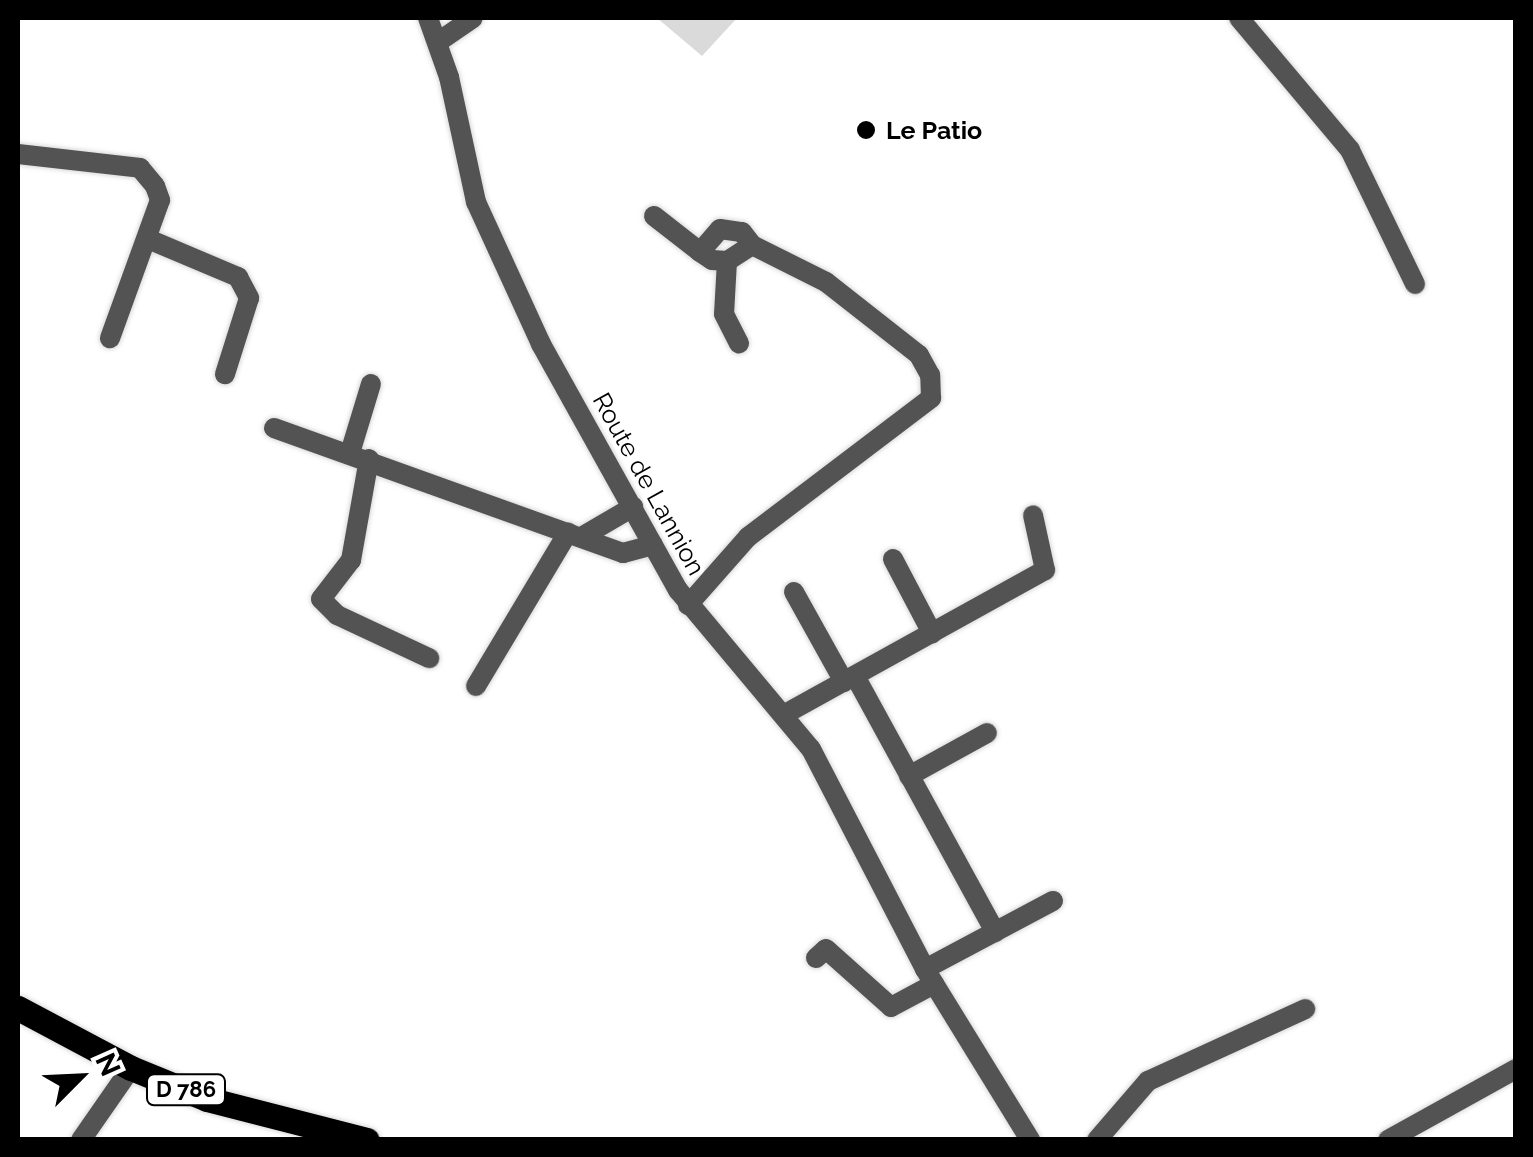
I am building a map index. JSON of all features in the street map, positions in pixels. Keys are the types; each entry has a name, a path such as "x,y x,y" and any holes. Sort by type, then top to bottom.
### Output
{"main road":[{"name":"D 786","path":"18,1008 130,1068 207,1099 367,1140"}],"street":[{"name":"Route de Lannion","path":"428,18 438,42 488,232 541,344 688,605 787,713 930,977 1030,1140"},
{"path":"438,42 474,18"},
{"path":"1239,18 1350,150 1415,284"},
{"path":"18,154 140,168 160,200 110,338"},
{"path":"654,216 700,252 726,262"},
{"path":"688,605 748,537 931,398 930,375 919,355 826,282 752,245 742,232 720,228 700,252"},
{"path":"148,239 238,277 249,298 224,374"},
{"path":"726,262 752,245"},
{"path":"726,262 724,314 739,343"},
{"path":"371,384 359,456 352,560 320,599 337,615 429,658"},
{"path":"274,428 624,554 653,545"},
{"path":"476,686 576,534 633,508"},
{"path":"787,713 1045,570 1032,515"},
{"path":"893,559 932,633"},
{"path":"794,592 909,776 995,932"},
{"path":"909,776 987,733"},
{"path":"816,958 826,949 891,1007 995,932 1052,901"},
{"path":"1098,1140 1148,1081 1305,1008"},
{"path":"81,1140 130,1068"},
{"path":"1388,1140 1516,1069"}],"shaded area":[{"path":"657,18 737,18 702,56"}],"place":[{"name":"Le Patio","path":"866,130"}]}
